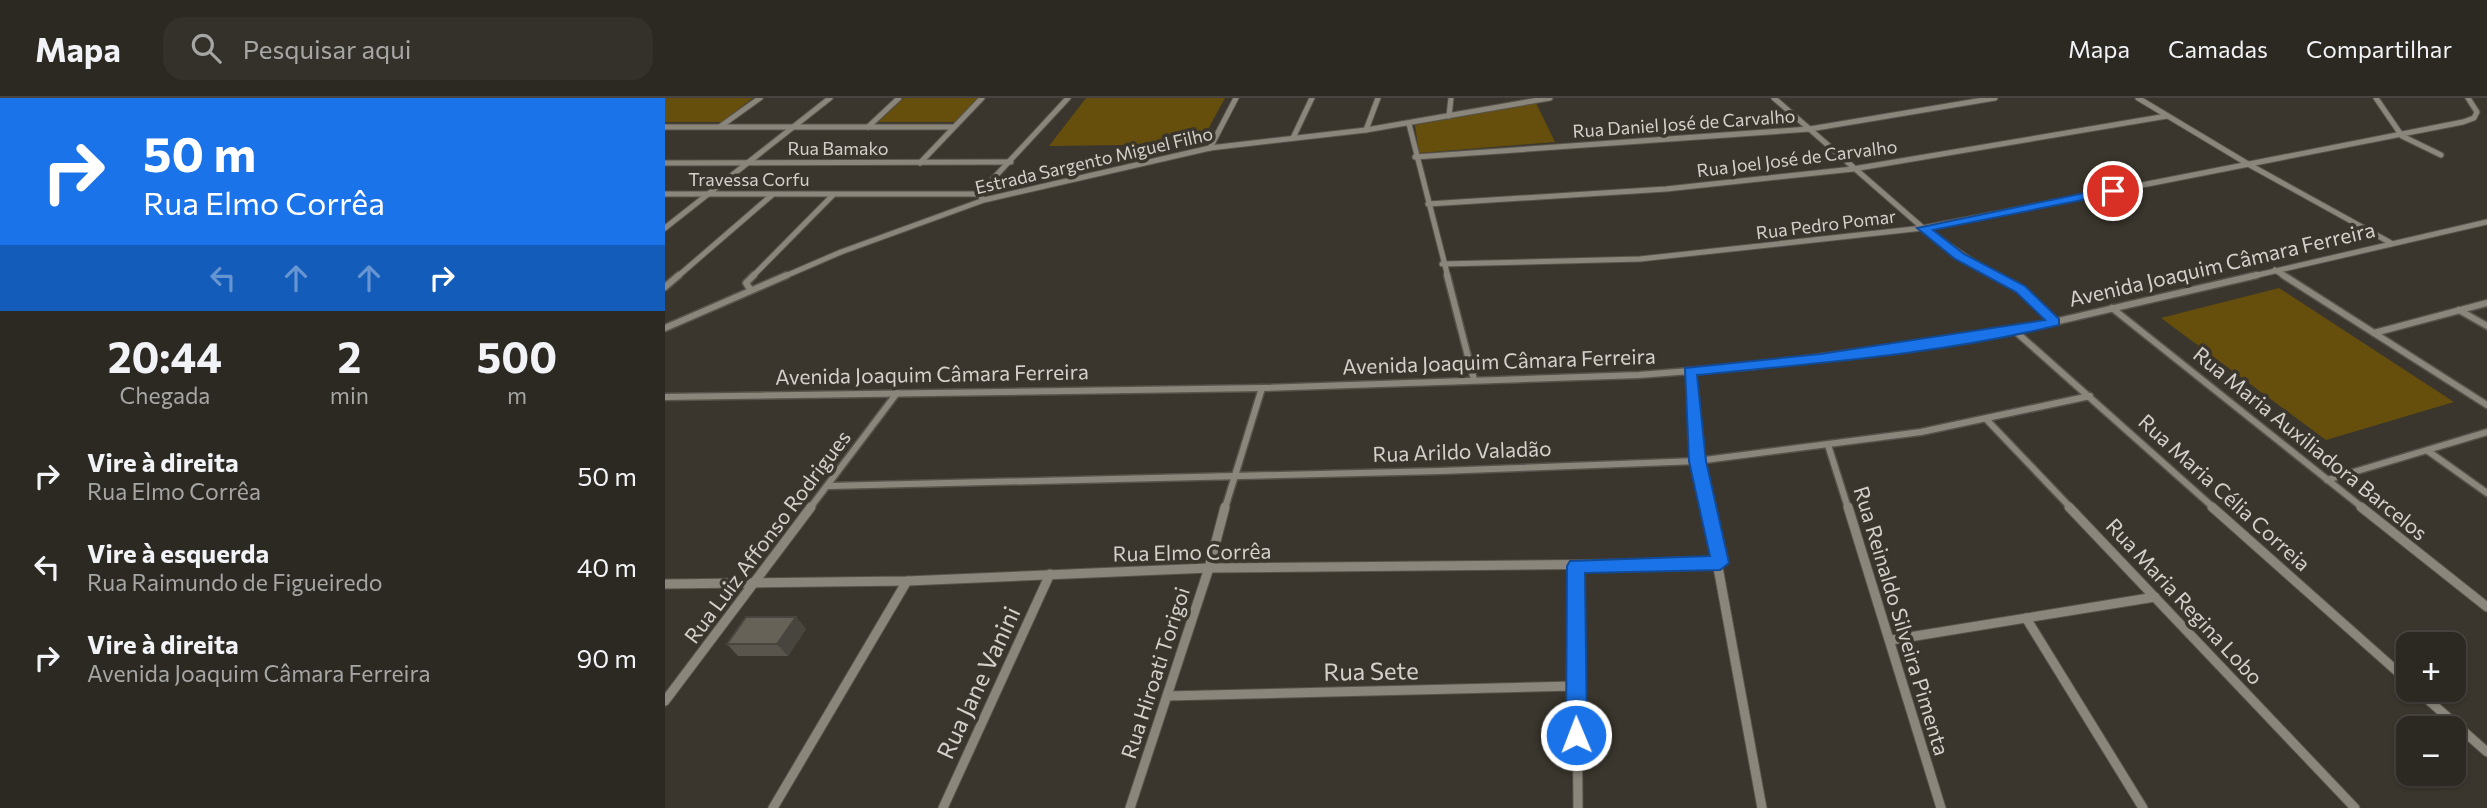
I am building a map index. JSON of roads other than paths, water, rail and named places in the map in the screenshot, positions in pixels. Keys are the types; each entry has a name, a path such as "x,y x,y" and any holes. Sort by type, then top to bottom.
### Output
{"street":[{"path":"719,127 760,98"},
{"path":"665,228 831,98"},
{"path":"868,127 899,98"},
{"path":"920,163 982,98"},
{"path":"984,200 979,194 1068,98"},
{"path":"1210,148 1236,98"},
{"path":"1293,138 1312,98"},
{"path":"1366,130 1378,98"},
{"path":"1449,117 1451,98"},
{"name":"Estrada Sargento Miguel Filho","path":"665,328 748,286 984,200 1210,148 1409,124 1519,101 1550,98"},
{"path":"1774,98 1923,228 1960,256 2021,289 2055,322"},
{"name":"Rua Daniel José de Carvalho","path":"1415,156 1810,129 1995,98"},
{"path":"2138,98 2248,164 2391,243"},
{"path":"2376,98 2402,136 2441,155"},
{"name":"Rua Pedro Pomar","path":"1442,264 1653,258 1923,228 2402,136 2475,118 2477,112 2468,98"},
{"name":"Rua Joel José de Carvalho","path":"1428,204 1628,192 1853,169 2167,116"},
{"path":"1409,124 1442,264 1474,380"},
{"path":"665,127 953,127"},
{"name":"Rua Bamako","path":"665,163 1011,162"},
{"name":"Travessa Corfu","path":"665,194 979,194"},
{"path":"665,287 772,194"},
{"path":"748,286 833,195"},
{"name":"Avenida Joaquim Câmara Ferreira","path":"666,398 1262,388 1690,371 1754,366 2015,331 2487,222"},
{"path":"2274,270 2487,405"},
{"path":"2374,333 2487,303"},
{"name":"Rua Maria Auxiliadora Barcelos","path":"2112,308 2487,607"},
{"path":"2459,310 2487,326"},
{"name":"Rua Maria Célia Correia","path":"2015,331 2396,670"},
{"path":"1690,371 1697,461 1720,563 1762,808"},
{"name":"Rua Hiroati Torigoi","path":"1131,808 1209,568 1234,474 1262,388"},
{"name":"Rua Luiz Affonso Rodrigues","path":"665,701 897,393"},
{"name":"Rua Arildo Valadão","path":"829,486 1440,471 1697,461 1828,445 1987,420 2090,396"},
{"name":"Rua Maria Regina Lobo","path":"1987,420 2355,808"},
{"path":"2327,480 2487,432"},
{"name":"Rua Reinaldo Silveira Pimenta","path":"1828,445 1891,640 1941,808"},
{"path":"2428,451 2487,493"},
{"name":"Rua Elmo Corrêa","path":"665,584 907,581 1209,568 1720,563"},
{"path":"1576,566 1578,808"},
{"name":"Rua Jane Vanini","path":"943,808 1049,574"},
{"path":"773,808 907,581"},
{"path":"1891,640 2155,597"},
{"path":"2026,618 2143,808"},
{"name":"Rua Sete","path":"1167,696 1575,686"},
{"path":"2431,702 2487,752"}]}
